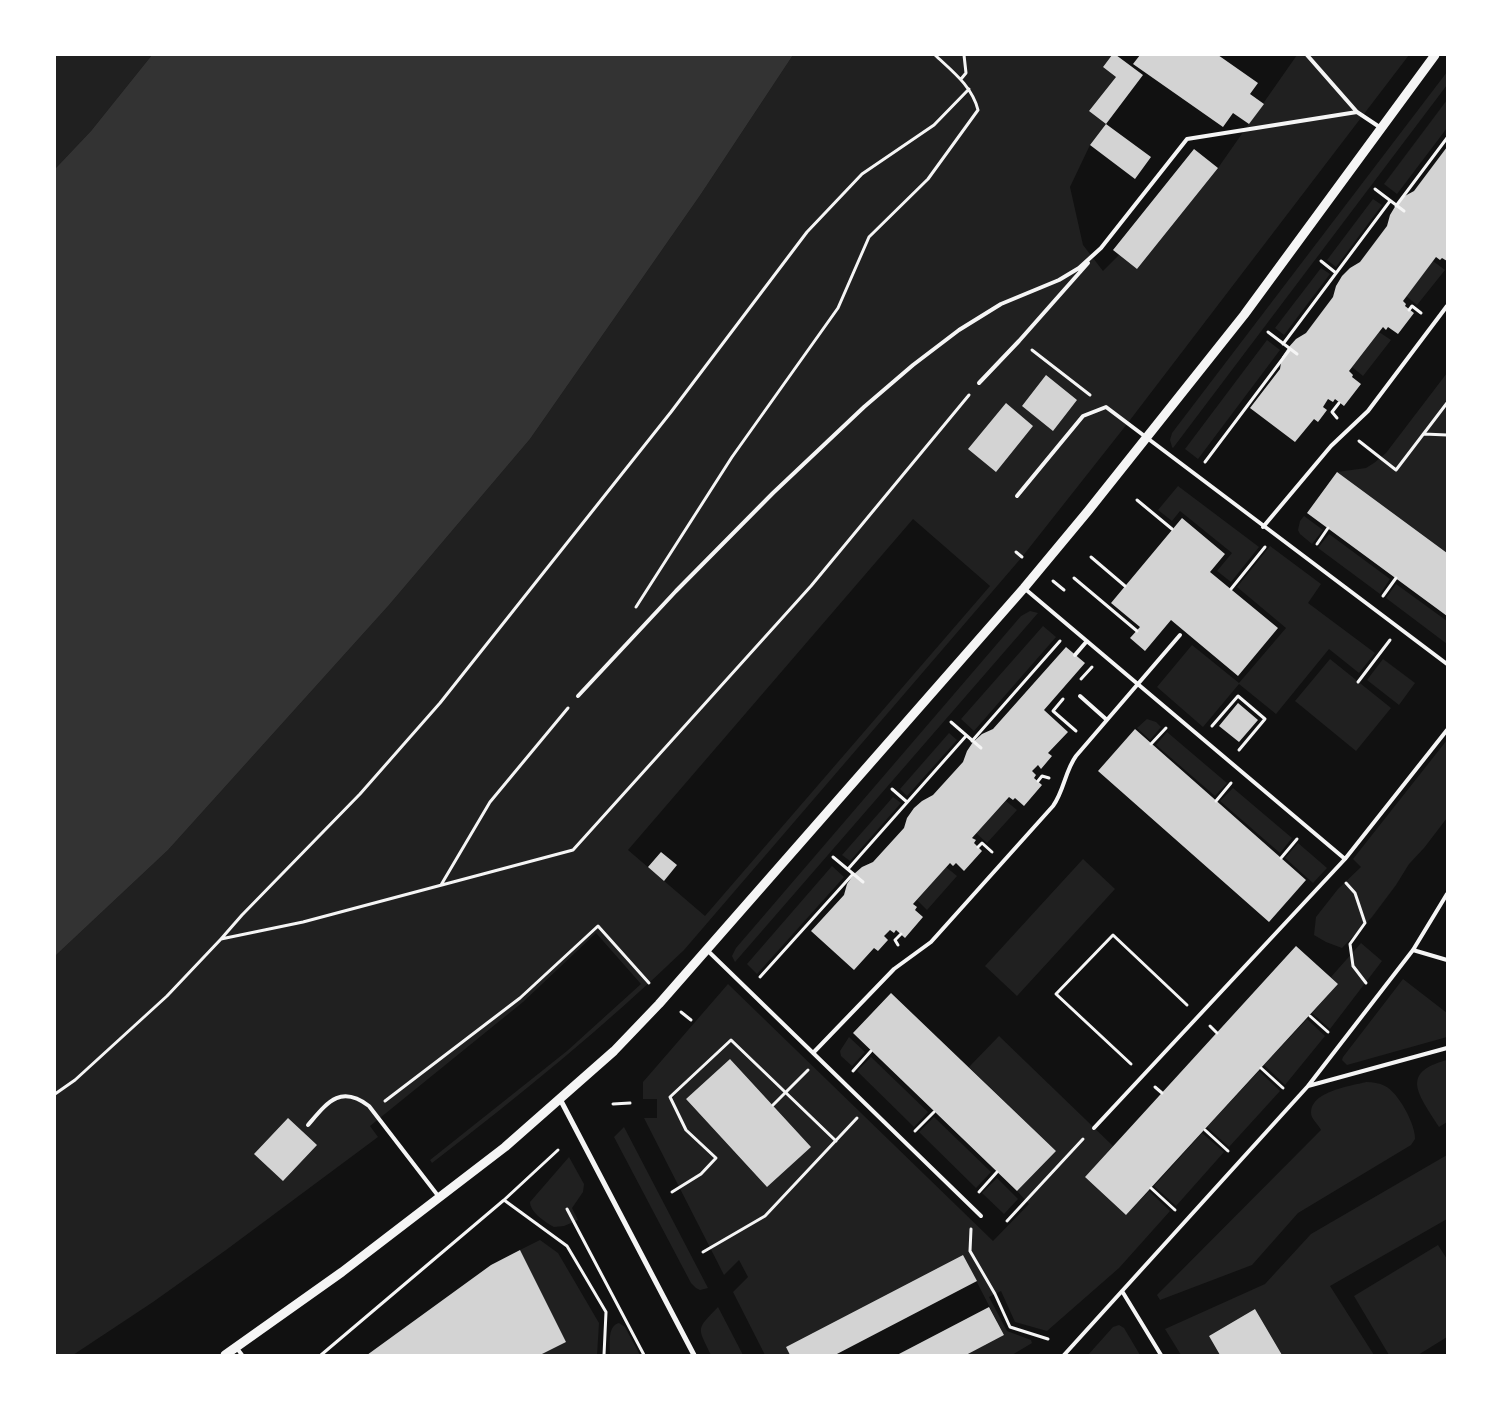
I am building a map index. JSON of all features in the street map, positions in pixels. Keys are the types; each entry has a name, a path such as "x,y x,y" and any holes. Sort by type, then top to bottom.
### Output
{"street":[{"path":"225,1355 239,1351 505,1146 614,1051 659,1004 1024,588 1146,439 1244,315 1435,55"},
{"path":"560,1099 694,1355"}],"lane":[{"path":"1307,55 1357,112 1381,128"},
{"path":"979,383 1019,341 1101,248 1187,139 1357,112"},
{"path":"578,696 676,591 773,493 871,401 913,365 959,330 1001,304 1059,280 1079,268 1101,248"},
{"path":"1263,527 1331,446 1368,411 1447,306"},
{"path":"1017,496 1083,416 1106,407 1447,664"},
{"path":"1024,588 1345,859"},
{"path":"813,1053 890,973 931,942 1053,806 1057,801 1070,764 1180,635"},
{"path":"1075,655 1087,641"},
{"path":"1080,696 1107,720"},
{"path":"1094,1128 1336,871 1447,730"},
{"path":"1064,1355 1308,1086 1413,950 1447,894"},
{"path":"707,950 981,1216"},
{"path":"1413,950 1447,960"},
{"path":"1308,1086 1447,1048"},
{"path":"308,1125 329,1102 343,1096 357,1097 372,1111 439,1197"},
{"path":"1122,1291 1161,1355"}],"path":[{"path":"631,614 732,457 838,308 869,237 928,179 978,110 975,99 969,89 935,55"},
{"path":"961,79 966,73 964,55"},
{"path":"55,1094 75,1080 167,996 242,915 360,794 440,703 672,412 806,232 862,174 934,125 969,89"},
{"path":"1396,206 1447,138"},
{"path":"1375,189 1404,211"},
{"path":"1283,344 1390,201"},
{"path":"1321,261 1336,273"},
{"path":"1409,310 1412,306 1421,313"},
{"path":"1268,332 1297,354"},
{"path":"1019,341 1106,407"},
{"path":"1202,466 1290,349"},
{"path":"221,939 303,922 573,850 811,586 979,383"},
{"path":"1338,419 1332,412 1339,402"},
{"path":"1346,432 1396,470 1447,403"},
{"path":"1424,434 1447,435"},
{"path":"1137,500 1172,530"},
{"path":"1231,589 1274,534"},
{"path":"1016,552 1022,557"},
{"path":"1091,557 1125,586"},
{"path":"1074,578 1137,631"},
{"path":"1052,581 1064,590"},
{"path":"1358,682 1399,628"},
{"path":"972,741 1062,638"},
{"path":"441,885 490,802 578,696"},
{"path":"1202,738 1238,696 1265,719 1230,762"},
{"path":"951,722 981,748"},
{"path":"848,869 966,736"},
{"path":"1216,801 1241,771"},
{"path":"1038,781 1042,776 1051,778"},
{"path":"892,789 907,802"},
{"path":"1281,858 1307,827"},
{"path":"978,847 982,843 992,853"},
{"path":"833,856 862,882"},
{"path":"1336,871 1355,893 1365,923 1350,944 1354,966 1368,985"},
{"path":"758,980 853,874"},
{"path":"372,1111 520,998 598,926 649,983"},
{"path":"899,946 895,940 900,934"},
{"path":"1162,1093 1056,994 1114,935 1216,1033"},
{"path":"681,1012 691,1020"},
{"path":"1310,1016 1330,1035"},
{"path":"672,1192 701,1174 716,1158 686,1130 670,1097 731,1040 836,1141"},
{"path":"842,1081 871,1051"},
{"path":"773,1105 810,1068"},
{"path":"1261,1068 1285,1090"},
{"path":"613,1104 630,1103"},
{"path":"703,1252 765,1216 868,1106"},
{"path":"905,1142 934,1112"},
{"path":"1007,1221 1094,1128"},
{"path":"1205,1130 1229,1152"},
{"path":"321,1355 504,1200 558,1150"},
{"path":"968,1203 997,1172"},
{"path":"1151,1188 1176,1211"},
{"path":"504,1200 568,1246 606,1312 604,1355"},
{"path":"567,1209 644,1355"},
{"path":"971,1226 970,1251 995,1294 1010,1327 1048,1339"}],"shaded area":[{"path":"55,55 152,55 91,131 55,169"},
{"path":"152,55 793,55 701,194 530,439 389,605 168,850 55,956 55,169 91,131"},
{"path":"793,55 1112,55 1103,67 1116,77 1089,111 1106,124 1090,145 1070,187 1083,245 1103,271 1119,255 1137,269 1218,168 1297,55 1409,55 1127,424 1022,557 684,950 624,1006 561,1060 432,1163 430,1160 567,1051 641,984 596,933 523,1002 370,1126 378,1137 153,1302 73,1355 55,1355 55,956 168,850 389,605 530,439 701,194","holes":["913,519 990,586 705,916 628,850"]},
{"path":"1447,72 1447,85 1173,448 1170,440 1172,433"},
{"path":"1447,100 1447,128 1397,194 1384,184"},
{"path":"1373,199 1382,205 1336,267 1327,260"},
{"path":"1433,261 1445,270 1417,305 1406,296"},
{"path":"1321,268 1330,274 1284,335 1275,328"},
{"path":"1379,332 1391,340 1363,376 1352,367"},
{"path":"1267,340 1280,350 1198,459 1185,449"},
{"path":"1447,373 1447,553 1337,472 1366,468 1386,453"},
{"path":"1178,486 1259,547 1231,582 1217,571 1232,553 1180,511 1172,521 1158,510"},
{"path":"1304,516 1323,530 1312,544 1298,530 1300,521"},
{"path":"1329,534 1390,579 1380,594 1318,548"},
{"path":"1270,546 1321,584 1308,603 1375,653 1359,673 1329,649 1276,714 1239,684 1203,727 1157,687 1192,645 1239,683 1286,628 1237,587"},
{"path":"1396,584 1447,621 1447,644 1386,598"},
{"path":"1030,611 1038,613 735,962 732,956 736,948 1021,616"},
{"path":"1043,626 1056,637 974,731 961,719"},
{"path":"1330,659 1391,708 1356,751 1295,701"},
{"path":"1383,659 1415,683 1399,705 1367,680"},
{"path":"1147,719 1156,722 1161,727 1150,740 1137,728"},
{"path":"1167,732 1227,783 1215,796 1156,745"},
{"path":"949,733 957,740 907,796 900,789"},
{"path":"1447,740 1447,818 1409,864 1372,917 1342,948 1314,935 1316,917 1338,889 1361,867 1353,859"},
{"path":"1233,788 1292,838 1280,853 1220,801"},
{"path":"893,797 901,803 850,861 842,855"},
{"path":"1006,801 1017,810 987,843 976,833"},
{"path":"1298,843 1327,868 1313,883 1285,858"},
{"path":"1083,859 1115,889 1017,996 985,966"},
{"path":"832,866 844,877 757,974 747,964"},
{"path":"946,867 957,876 927,910 917,900"},
{"path":"1361,943 1382,961 1330,1029 1312,1013 1338,984 1331,977"},
{"path":"1403,979 1447,1013 1447,1037 1347,1065 1342,1060 1343,1057"},
{"path":"728,984 993,1241 1029,1204 1017,1191 1056,1151 969,1067 999,1036 1113,1146 1085,1177 1126,1215 1149,1191 1170,1211 1119,1268 1047,1331 1015,1322 1001,1291 989,1297 1007,1331 1031,1340 1032,1343 1012,1355 966,1355 1004,1335 963,1255 786,1347 790,1355 765,1355 733,1292 748,1277 739,1260 724,1275 644,1118 657,1118 657,1099 643,1099 643,1082","holes":["730,1059 811,1147 767,1187 686,1099"]},
{"path":"1307,1019 1325,1036 1285,1085 1264,1065"},
{"path":"849,1037 865,1052 852,1066 841,1056 840,1051"},
{"path":"871,1057 928,1112 914,1127 857,1071"},
{"path":"1447,1060 1447,1122 1439,1127 1420,1096 1418,1079 1422,1072 1432,1065"},
{"path":"1259,1071 1280,1091 1229,1147 1207,1127"},
{"path":"1366,1082 1385,1086 1390,1089 1400,1102 1415,1133 1415,1139 1411,1145 1298,1213 1252,1265 1160,1300 1157,1295 1321,1130 1312,1117 1312,1108 1315,1102 1322,1096 1340,1088"},
{"path":"934,1117 991,1172 976,1188 919,1132"},
{"path":"624,1127 708,1288 700,1290 691,1283 614,1137"},
{"path":"1202,1133 1224,1152 1176,1206 1154,1186"},
{"path":"1447,1155 1447,1219 1330,1286 1374,1355 1282,1355 1255,1309 1209,1336 1220,1355 1181,1355 1165,1329 1265,1284 1311,1234"},
{"path":"569,1157 584,1184 583,1192 572,1208 578,1220 564,1226 554,1227 535,1213 530,1202"},
{"path":"997,1178 1018,1199 1004,1214 982,1193"},
{"path":"540,1240 558,1253 599,1323 597,1355 540,1355 566,1342 520,1250"},
{"path":"1438,1245 1447,1259 1447,1337 1418,1355 1389,1355 1354,1296"},
{"path":"718,1307 743,1355 711,1355 703,1339 701,1329 702,1325"},
{"path":"619,1323 625,1327 640,1355 610,1355 611,1332 615,1325"},
{"path":"1119,1325 1124,1328 1140,1355 1088,1355 1113,1327"}],"building":[{"path":"1112,55 1116,55 1143,75 1106,124 1089,111 1116,77 1103,67"},
{"path":"1140,55 1218,55 1258,83 1250,94 1264,104 1249,124 1233,113 1223,127 1133,64"},
{"path":"1106,124 1151,157 1135,179 1090,145"},
{"path":"1447,147 1447,261 1436,257 1403,301 1406,304 1405,306 1414,313 1398,334 1388,327 1386,330 1383,327 1349,371 1353,375 1352,377 1361,384 1344,406 1335,399 1333,402 1328,399 1323,407 1327,410 1318,422 1314,419 1295,442 1250,408 1280,369 1282,357 1288,348 1296,339 1306,333 1333,297 1336,286 1342,276 1360,262 1387,226 1390,215 1396,205 1403,197 1414,191"},
{"path":"1194,149 1218,168 1137,269 1113,250"},
{"path":"1046,375 1077,400 1053,431 1022,406"},
{"path":"1006,403 1033,426 996,472 968,449"},
{"path":"1337,472 1447,553 1447,616 1307,513"},
{"path":"1182,518 1225,554 1210,572 1278,628 1238,676 1171,620 1145,651 1130,638 1140,627 1111,603"},
{"path":"1066,647 1085,663 1044,710 1068,732 1048,753 1052,756 1041,769 1038,765 1032,771 1036,775 1034,778 1042,785 1024,806 1015,798 1013,800 1009,797 972,838 976,840 974,843 982,851 964,871 956,863 953,866 950,863 913,904 917,907 915,910 923,917 905,938 896,930 894,933 890,930 884,936 888,940 878,951 874,948 854,970 811,931 844,895 847,884 854,874 862,867 873,862 904,828 907,818 914,808 933,795 963,762 973,742 982,734 993,729"},
{"path":"1238,703 1258,720 1239,742 1219,726"},
{"path":"1135,729 1306,880 1269,922 1098,771"},
{"path":"661,852 677,865 664,881 648,867"},
{"path":"1296,946 1338,984 1126,1215 1085,1177"},
{"path":"891,993 1056,1151 1017,1191 853,1033"},
{"path":"730,1059 811,1147 767,1187 686,1099"},
{"path":"288,1118 317,1145 283,1181 254,1154"},
{"path":"520,1250 566,1342 540,1355 367,1355 491,1265"},
{"path":"963,1255 977,1281 835,1355 790,1355 786,1347"},
{"path":"989,1307 1004,1335 966,1355 897,1355"},
{"path":"1255,1309 1282,1355 1220,1355 1209,1336"}]}
